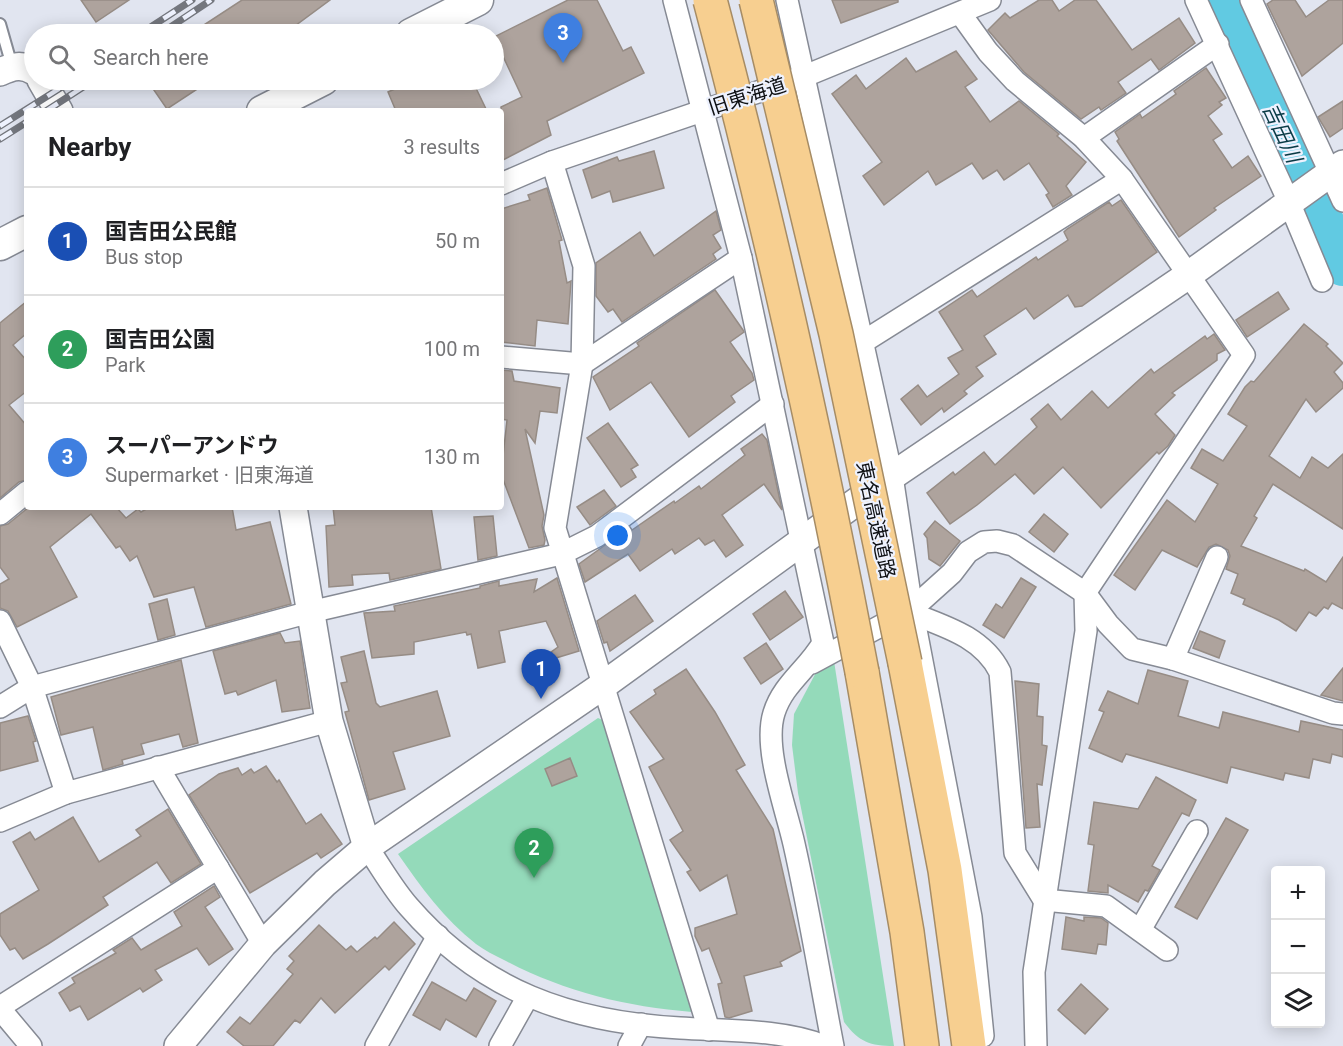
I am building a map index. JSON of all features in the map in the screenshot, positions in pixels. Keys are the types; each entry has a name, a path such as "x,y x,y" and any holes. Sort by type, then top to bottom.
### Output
{"highway":[{"path":"710,0 796,342 829,495 907,932 922,1046"},
{"name":"東名高速道路","path":"756,0 836,334 905,663 945,870 969,1046"}],"main road":[{"path":"431,24 478,0"},
{"path":"268,108 303,90"},
{"path":"0,245 24,233"}],"street":[{"path":"674,0 741,258 823,643 811,663 784,691 773,715 771,744 794,844 833,1046"},
{"path":"787,0 892,476 913,612 971,917 984,1046"},
{"name":"旧東海道","path":"504,183 552,162 805,76 990,0"},
{"path":"1196,0 1289,202 1322,281"},
{"path":"1251,0 1337,168 1343,201"},
{"path":"960,12 988,52 1015,81 1084,138 1122,179 1244,355 1085,593 1086,631 1034,972 1036,1046"},
{"path":"1084,138 1218,44"},
{"path":"47,90 57,108"},
{"path":"552,162 584,266 582,364 555,528 561,554 605,684 709,1030"},
{"path":"178,1046 263,944 325,883 367,847 605,684 892,476 1190,274 1337,168"},
{"path":"863,342 1122,179"},
{"path":"504,357 582,364 741,258"},
{"path":"0,707 32,687 310,612 561,554 597,536 773,404"},
{"path":"0,514 24,494"},
{"path":"293,510 330,721 367,847 408,906 473,966 527,998 603,1020 709,1030 750,1040 785,1035 824,1046"},
{"path":"811,663 913,612 952,573 968,552 984,542 997,542 1013,545 1085,593 1132,649 1173,659 1333,713 1343,714"},
{"path":"1173,659 1217,557"},
{"path":"913,612 962,633 993,657 1000,672 1015,853 1044,900"},
{"path":"0,621 32,687 66,793"},
{"path":"0,821 66,793 330,721"},
{"path":"158,767 263,944"},
{"path":"1140,930 1197,831"},
{"path":"31,1046 0,1008 218,868"},
{"path":"1044,900 1106,906 1167,950"},
{"path":"376,1046 438,936"},
{"path":"500,1046 527,998"},
{"path":"629,1046 641,1024"}],"lane":[{"path":"0,24 15,70"}],"green space":[{"path":"834,661 894,1046 866,1042 844,1022 798,793 792,745 794,714 821,663"},
{"path":"598,718 607,722 692,1012 667,1010 595,996 549,981 493,954 476,944 443,913 398,854"}],"building":[{"path":"81,0 129,0 96,22"},
{"path":"242,0 330,0 298,24 205,24"},
{"path":"568,0 597,0 623,51 631,47 644,73 547,121 551,135 504,159 504,108 501,107 522,97 504,58 504,32"},
{"path":"832,0 898,0 898,2 841,23"},
{"path":"1039,0 1052,0 1059,11 1075,0 1096,0 1132,50 1179,18 1195,43 1159,70 1151,59 1118,82 1126,93 1101,110 1099,107 1081,119 1024,72 988,30 1005,13 1010,18"},
{"path":"1273,0 1295,0 1306,17 1329,0 1343,0 1343,43 1302,76 1267,4"},
{"path":"956,51 977,79 965,87 990,122 1019,101 1059,134 1057,136 1086,162 1066,186 1072,195 1053,207 1046,195 1049,193 1029,163 1004,180 997,170 983,179 972,163 936,185 928,171 884,205 863,176 882,162 832,94 856,75 866,89 906,58 916,72"},
{"path":"1206,68 1226,98 1219,102 1222,105 1208,116 1222,134 1213,140 1232,168 1248,156 1261,176 1214,208 1216,210 1179,237 1117,141 1119,139 1115,132 1140,114 1142,118 1176,94 1174,91"},
{"path":"154,90 196,90 169,108"},
{"path":"392,90 477,90 486,108 395,108 388,92"},
{"path":"1343,101 1343,128 1330,137 1318,117"},
{"path":"654,151 664,188 613,202 610,191 592,198 583,170 617,157 619,161"},
{"path":"547,188 562,240 559,241 567,283 571,281 568,324 537,320 535,346 504,342 504,208 530,200 528,195"},
{"path":"1121,200 1157,252 1082,306 1075,307 1068,295 1034,319 1026,308 984,336 996,354 976,367 983,376 964,391 967,394 944,412 942,408 921,425 901,399 918,385 927,397 959,374 948,358 963,350 939,312 972,290 977,297 1036,257 1038,260 1068,240 1064,232 1067,229 1109,202 1112,206"},
{"path":"716,211 721,230 713,235 721,248 713,254 716,259 622,322 613,309 608,312 596,296 596,263 640,232 654,256"},
{"path":"715,290 744,332 730,342 752,373 754,380 731,396 735,402 689,437 651,382 610,410 593,377 639,346 637,343"},
{"path":"1278,292 1289,309 1247,337 1236,320"},
{"path":"24,303 24,336 13,345 24,358 24,393 9,405 24,422 24,481 19,482 0,498 0,323"},
{"path":"1304,324 1328,344 1326,346 1343,363 1334,372 1343,383 1343,388 1316,412 1306,399 1269,456 1300,478 1312,457 1328,468 1343,454 1343,529 1273,484 1254,516 1257,518 1241,546 1304,571 1305,569 1326,582 1343,557 1343,609 1332,603 1328,609 1324,607 1316,616 1309,612 1296,631 1279,620 1243,604 1245,599 1231,593 1238,574 1226,569 1230,556 1228,550 1216,544 1209,547 1197,567 1162,550 1135,590 1114,575 1167,500 1195,522 1218,484 1191,468 1202,449 1223,461 1247,426 1228,414 1245,387 1251,381 1254,382"},
{"path":"1214,334 1225,350 1217,354 1217,360 1172,393 1175,395 1155,414 1175,435 1168,446 1159,454 1157,452 1101,508 1063,467 1034,494 1015,474 950,524 927,493 953,472 955,475 984,452 995,465 1037,427 1031,419 1048,404 1061,420 1092,391 1108,408 1151,369 1154,373 1205,336 1207,339"},
{"path":"504,370 512,371 514,381 560,388 557,413 540,411 535,443 525,429 544,515 542,526 544,545 529,548 504,482 507,420 504,420"},
{"path":"608,423 638,465 631,469 636,477 621,487 587,438"},
{"path":"762,434 767,440 782,510 764,484 722,515 743,545 726,557 714,540 705,545 699,538 675,554 672,549 640,571 628,554 585,582 579,564 630,527 632,530 699,486 701,489 745,455 741,449"},
{"path":"604,490 616,506 590,525 577,507"},
{"path":"25,510 119,510 126,518 137,510 141,512 145,510 233,510 236,530 270,522 291,604 206,627 194,587 154,597 137,556 130,561 120,546 116,548 91,514 50,547 77,597 17,627 8,611 0,608 0,584 9,579 0,567 0,526 8,524"},
{"path":"333,510 431,510 441,569 390,580 389,573 352,575 353,585 329,587 326,526 335,525"},
{"path":"1044,514 1068,534 1054,552 1029,532"},
{"path":"493,516 497,556 478,560 474,517"},
{"path":"935,521 960,541 940,566 929,559 927,538 924,534"},
{"path":"557,578 579,651 546,661 544,657 558,647 546,621 499,631 505,662 478,668 471,634 467,635 466,632 414,642 414,654 372,658 364,613 395,611 394,606 480,588 480,586 499,581 499,586 537,579 534,592"},
{"path":"1021,578 1036,587 1004,638 983,625 996,604 1002,608"},
{"path":"785,591 803,617 770,640 753,614"},
{"path":"635,595 653,621 610,651 607,642 604,643 597,621"},
{"path":"167,599 175,635 158,640 149,604"},
{"path":"1200,631 1225,641 1219,658 1193,648"},
{"path":"280,633 285,643 300,641 310,708 282,712 276,680 238,695 236,691 225,694 213,651"},
{"path":"766,643 783,669 761,684 744,658"},
{"path":"364,651 376,703 380,707 437,691 450,736 393,752 405,789 369,800 345,712 349,711 341,683 347,682 341,657"},
{"path":"181,660 198,743 183,747 179,734 141,744 144,754 122,760 123,764 103,770 93,727 61,735 51,697"},
{"path":"1343,668 1343,701 1321,695"},
{"path":"686,669 715,712 745,765 736,770 773,829 801,951 780,962 782,966 744,976 752,1011 729,1018 725,1017 718,984 722,983 709,948 702,951 695,936 695,928 737,914 727,875 700,891 687,872 691,870 670,840 683,831 649,767 664,759 630,712 656,694 654,690"},
{"path":"1148,670 1188,681 1178,716 1219,728 1223,712 1299,732 1301,721 1343,730 1343,757 1332,754 1330,763 1313,759 1309,778 1285,773 1283,780 1231,767 1227,783 1126,754 1122,762 1089,748 1104,712 1099,710 1108,691 1138,704"},
{"path":"1015,681 1039,684 1037,716 1043,717 1042,745 1047,746 1042,785 1037,784 1040,827 1026,828"},
{"path":"28,716 36,741 33,742 38,761 0,771 0,723"},
{"path":"570,758 577,776 552,786 545,769"},
{"path":"266,766 277,782 279,780 306,824 321,814 342,844 321,858 317,853 250,893 189,795 219,774 238,768 242,775 251,769 254,773"},
{"path":"1156,777 1196,800 1189,816 1182,813 1152,866 1160,870 1148,891 1145,890 1138,902 1108,885 1108,893 1088,891 1094,845 1088,844 1094,802 1138,809"},
{"path":"168,809 201,864 171,883 157,862 103,897 108,905 23,959 15,948 10,950 0,935 0,914 39,890 13,842 30,832 35,840 73,817 99,862 141,836 136,830"},
{"path":"1226,818 1248,830 1197,919 1175,907"},
{"path":"214,886 220,897 205,907 233,949 209,965 197,948 155,970 162,980 143,992 140,988 88,1020 80,1006 70,1011 59,993 75,983 72,978 116,953 113,950 132,938 141,950 182,926 174,912"},
{"path":"1066,917 1084,921 1084,917 1101,918 1108,923 1106,945 1098,944 1096,954 1062,949"},
{"path":"394,922 415,944 389,970 385,966 335,1013 321,998 300,1023 295,1020 273,1046 244,1046 227,1032 240,1017 250,1024 293,974 287,969 294,961 289,956 319,925 346,950 351,946 357,952 375,937 377,939"},
{"path":"432,982 466,1001 474,988 496,1001 476,1037 446,1019 440,1030 413,1015"},
{"path":"1081,984 1108,1009 1085,1034 1058,1010"}],"waterway":[{"name":"吉田川","path":"1221,0 1343,265"}],"railway":[{"path":"155,24 192,0"},
{"path":"175,24 211,0"},
{"path":"29,108 57,90"},
{"path":"51,108 79,90"},
{"path":"0,126 24,111"},
{"path":"0,139 24,124"}],"place":[{"name":"スーパーアンドウ","path":"563,63"},
{"name":"国吉田公民館","path":"541,699"},
{"name":"国吉田公園","path":"534,878"}]}
